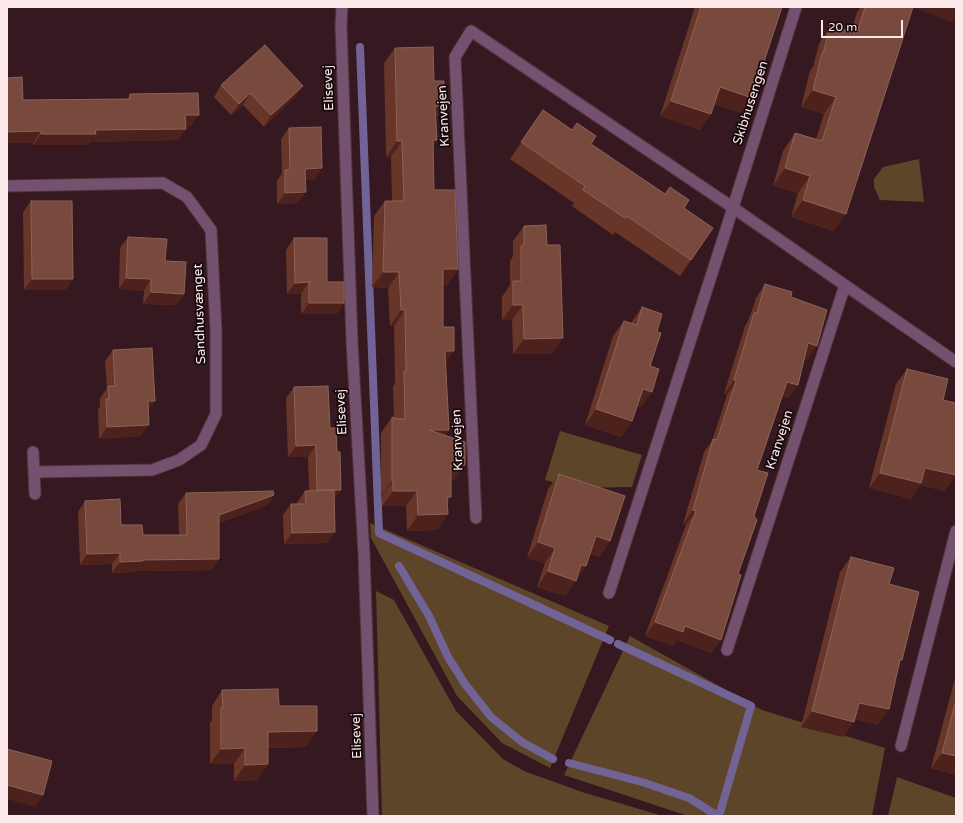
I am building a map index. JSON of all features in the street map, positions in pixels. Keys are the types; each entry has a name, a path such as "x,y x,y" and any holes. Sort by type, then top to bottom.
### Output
{"street":[{"name":"Elisevej","path":"342,7 341,26 352,342 364,554 374,816"},
{"name":"Skibhusengen","path":"732,207 796,7"},
{"name":"Kranvejen","path":"476,518 455,57 471,31 732,207 956,362"},
{"name":"Sandhusvænget","path":"7,186 163,183 187,197 211,230 216,330 216,414 201,445 179,460 152,470 34,472"},
{"path":"609,593 722,244 732,207"},
{"name":"Kranvejen","path":"727,650 845,285"},
{"path":"33,452 35,494"},
{"path":"901,746 956,531"}],"shaded area":[{"path":"919,159 924,202 880,200 874,187 874,179 883,167"},
{"path":"560,431 642,455 632,487 573,488 545,480"},
{"path":"370,523 609,626 550,768 502,743 457,696 371,538"},
{"path":"376,591 394,600 456,711 503,759 524,771 582,792 663,816 382,816"},
{"path":"630,636 762,710 885,748 872,816 688,816 564,775"},
{"path":"897,777 956,798 956,816 888,816"}],"building":[{"path":"701,7 782,7 752,98 720,87 711,114 671,101"},
{"path":"865,7 913,7 846,214 803,200 810,176 785,168 795,133 822,141 836,97 813,90 830,26 857,33"},
{"path":"265,45 303,86 271,115 250,93 239,104 221,85"},
{"path":"433,47 434,81 444,81 444,106 435,106 437,140 433,140 434,190 455,190 458,269 443,269 443,327 454,327 454,351 445,351 449,430 429,430 465,442 465,465 451,465 451,497 447,497 448,514 418,515 417,491 393,491 392,417 405,419 405,310 401,310 399,272 383,272 385,201 404,201 402,141 397,141 395,48"},
{"path":"22,77 23,100 130,99 130,94 198,93 199,115 185,115 186,129 95,130 96,134 41,134 41,131 7,132 7,78"},
{"path":"543,110 572,130 577,123 596,136 591,144 665,194 670,187 689,200 684,208 713,228 691,260 627,216 625,218 583,190 585,186 521,142"},
{"path":"321,127 322,168 305,169 306,192 285,193 285,170 290,170 289,128"},
{"path":"31,201 72,201 73,279 32,279"},
{"path":"546,225 547,245 560,245 563,338 524,339 523,305 513,305 513,281 521,281 521,246 524,245 524,226"},
{"path":"128,237 167,239 165,261 186,262 184,294 151,292 151,279 126,278"},
{"path":"294,238 327,238 327,282 344,282 344,303 309,303 309,282 295,283"},
{"path":"765,284 792,292 791,297 827,310 817,346 808,343 798,385 787,382 757,470 768,473 754,516 757,520 738,574 741,575 721,640 685,626 683,632 655,622 696,511 693,510 713,439 717,440 736,381 734,380 754,313 757,313"},
{"path":"642,307 662,314 657,332 661,333 650,366 659,369 652,392 643,389 632,421 596,409 624,321 637,325"},
{"path":"152,348 155,401 148,401 149,425 107,427 106,399 109,399 108,386 115,386 113,350"},
{"path":"907,369 948,379 943,400 956,403 956,475 925,468 921,483 880,473"},
{"path":"328,386 330,428 336,428 337,452 340,452 341,490 317,490 316,445 296,446 294,387"},
{"path":"559,474 625,496 610,541 596,536 586,566 581,565 576,581 548,571 555,548 538,542"},
{"path":"334,490 335,532 292,533 291,504 306,504 305,491"},
{"path":"273,491 274,495 219,515 219,559 143,560 120,562 120,553 87,554 85,501 120,499 121,525 142,525 143,535 187,535 186,493"},
{"path":"851,557 894,568 889,584 919,592 902,660 900,660 889,709 859,703 854,722 812,711"},
{"path":"278,689 279,706 317,706 317,731 268,732 268,764 245,765 245,748 221,749 221,707 223,708 222,690"},
{"path":"956,700 956,756 942,753"},
{"path":"7,749 52,761 43,795 7,785"}],"waterway":[{"path":"360,47 379,533 610,640"},
{"path":"399,566 429,616 448,657 465,684 491,717 522,742 553,759"},
{"path":"618,644 751,706 719,816"},
{"path":"569,763 642,782 689,798 718,816"}]}
